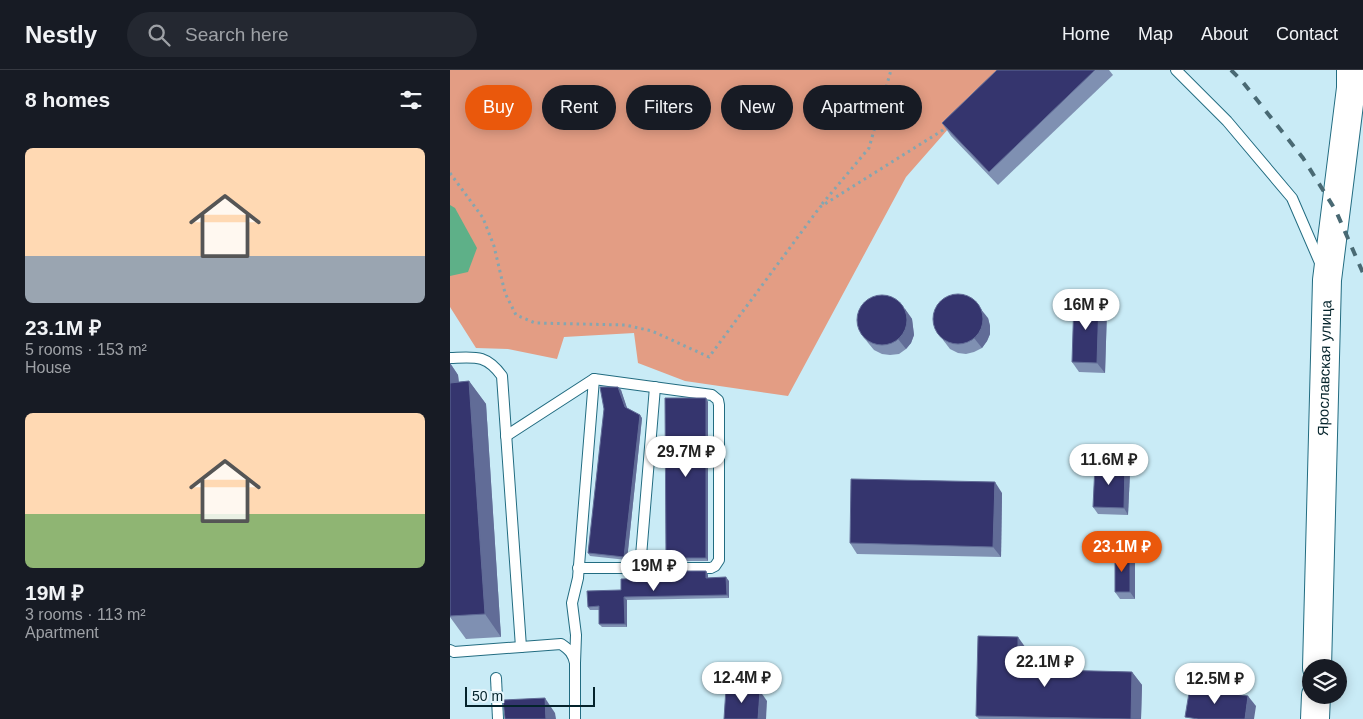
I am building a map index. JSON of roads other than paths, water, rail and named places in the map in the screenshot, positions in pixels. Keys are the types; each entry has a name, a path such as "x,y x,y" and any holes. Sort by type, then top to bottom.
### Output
{"main road":[{"name":"Ярославская улица","path":"1316,659 1327,280 1351,88 1351,70"},
{"path":"1315,719 1316,704"}],"lane":[{"path":"1176,70 1227,121 1292,198 1327,280"},
{"path":"450,358 478,356 496,367 502,376 520,647"},
{"path":"506,436 594,379 712,395 718,400 720,560 711,568 578,568"},
{"path":"575,719 574,663 576,635 572,603 578,568 594,379"},
{"path":"640,568 656,387"},
{"path":"450,650 454,652 561,644 573,655 574,663"},
{"path":"496,678 498,719"}],"railway":[{"path":"1231,70 1242,81 1303,158 1336,211 1363,273"}]}
